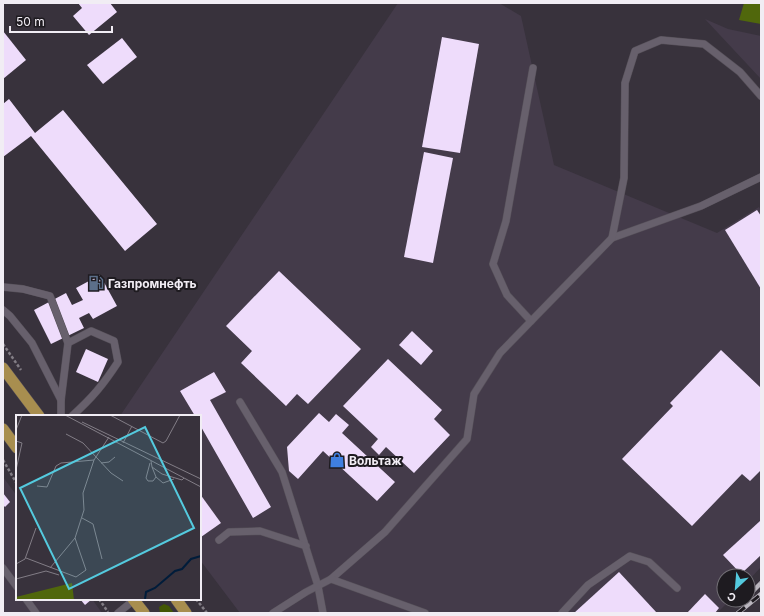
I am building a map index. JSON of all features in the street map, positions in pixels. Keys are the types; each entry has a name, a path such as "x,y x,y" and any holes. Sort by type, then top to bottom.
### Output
{"main road":[{"path":"3,368 38,415"},
{"path":"3,429 16,447"},
{"path":"134,600 144,613"},
{"path":"177,600 186,613"}],"lane":[{"path":"612,238 624,178 625,83 635,51 661,40 704,44 740,72 761,96"},
{"path":"531,321 507,295 493,264 506,221 532,68"},
{"path":"272,613 306,592 332,579 385,532 467,440 474,394 500,353 612,238 701,206 761,177"},
{"path":"3,288 23,288 50,296 68,343 61,400 61,415"},
{"path":"3,310 10,316 32,344 61,400"},
{"path":"68,343 91,331 114,341 118,362 105,383 93,397 73,415"},
{"path":"240,402 282,472 318,586 324,613"},
{"path":"219,540 229,532 260,531 306,546"},
{"path":"562,613 588,586 630,556 649,562 677,588"},
{"path":"3,568 16,586"},
{"path":"332,579 425,613"},
{"path":"27,600 36,613"},
{"path":"118,613 134,600"}],"path":[{"path":"3,460 16,482"},
{"path":"100,600 109,613"},
{"path":"197,600 207,613"}],"shaded area":[{"path":"398,3 499,3 521,16 554,165 717,233 759,207 761,211 761,567 756,572 756,568 716,568 716,608 722,608 717,613 240,613 201,561 201,415 121,415"},
{"path":"705,19 728,29 761,36 761,79"},
{"path":"3,477 16,495 16,600 93,600 102,613 3,613"}],"green space":[{"path":"744,3 761,3 761,24 739,20"},
{"path":"164,604 169,606 174,613 160,613 159,607"}],"building":[{"path":"78,3 110,3 117,12 89,35 73,16 82,8"},
{"path":"3,31 26,60 3,79"},
{"path":"442,37 479,44 460,153 422,147"},
{"path":"122,38 137,57 103,84 87,65"},
{"path":"9,99 35,133 63,110 157,224 125,251 31,136 3,157 3,104"},
{"path":"424,152 453,158 433,263 404,257"},
{"path":"757,210 761,216 761,289 725,230"},
{"path":"279,271 361,349 308,404 297,394 286,406 241,363 252,351 226,326"},
{"path":"100,275 117,306 93,319 89,313 79,318 84,328 51,344 34,310 66,293 72,305 83,300 76,288"},
{"path":"412,331 433,351 421,365 399,345"},
{"path":"86,349 108,359 98,382 76,372"},
{"path":"721,350 761,388 761,470 750,481 742,474 692,526 622,459 673,406 670,403"},
{"path":"388,359 442,410 434,419 450,435 414,473 386,447 379,455 371,447 378,439 343,406"},
{"path":"214,372 226,392 210,400 271,507 253,518 201,427 201,415 194,415 180,391"},
{"path":"319,413 329,422 336,414 349,425 342,433 395,482 377,501 323,451 298,479 289,471 287,447"},
{"path":"3,493 10,502 5,507 3,505"},
{"path":"201,495 221,523 201,537"},
{"path":"760,521 761,555 747,568 735,568 723,555"},
{"path":"619,572 657,613 574,613"},
{"path":"705,594 716,605 716,608 719,608 715,613 687,613"},
{"path":"81,600 91,600 85,605"}],"railway":[{"path":"756,588 761,583"},
{"path":"738,613 761,594"}],"place":[{"name":"Газпромнефть","path":"96,283"},
{"name":"Вольтаж","path":"337,460"}]}
